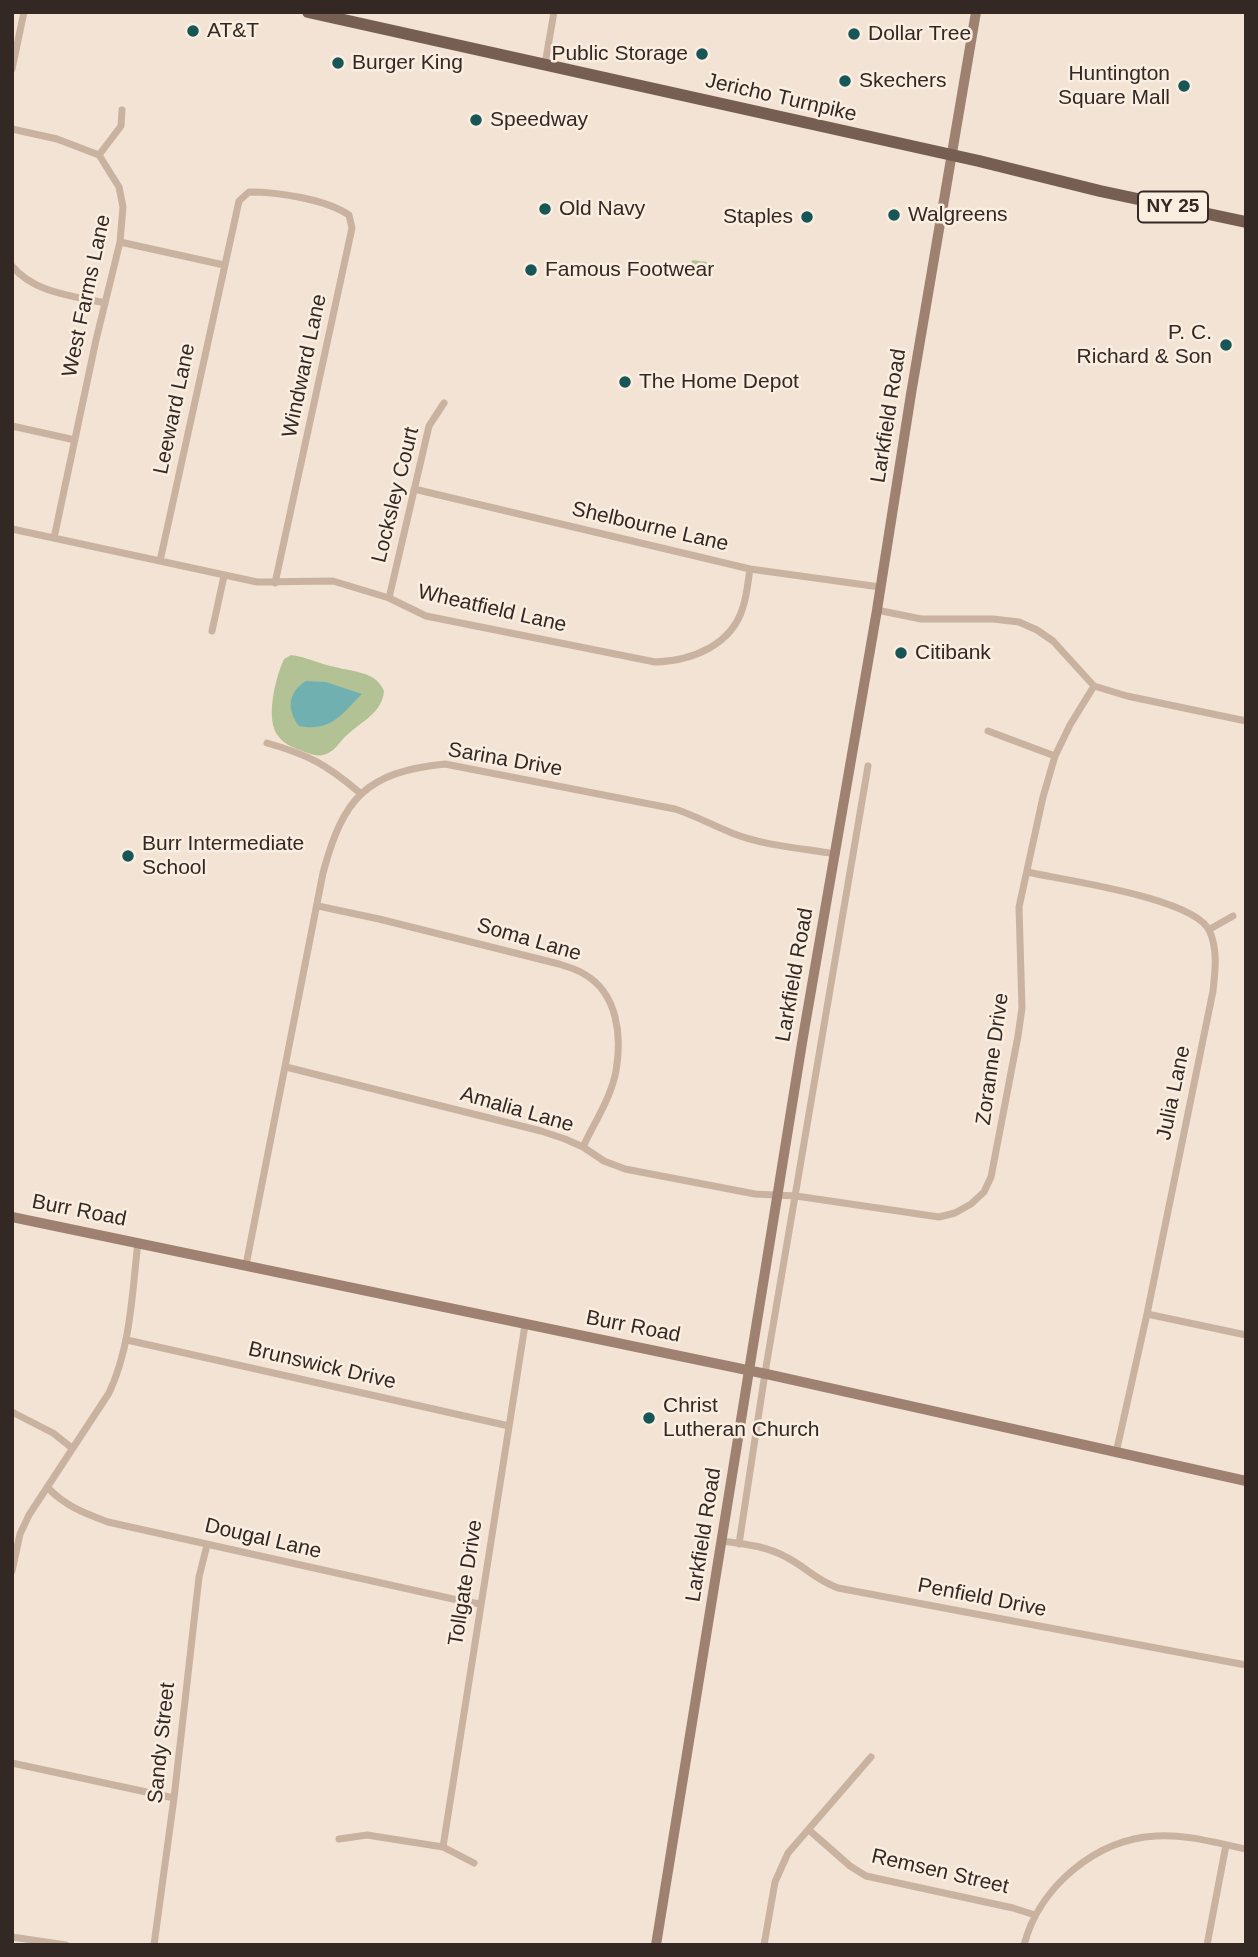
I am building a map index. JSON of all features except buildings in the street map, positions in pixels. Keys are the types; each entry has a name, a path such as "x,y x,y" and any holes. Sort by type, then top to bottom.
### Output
{"main road":[{"name":"Jericho Turnpike","path":"308,12 1246,222"},
{"name":"Larkfield Road","path":"656,1945 778,1195 976,12"},
{"name":"Burr Road","path":"12,1217 765,1373 1246,1481"}],"street":[{"path":"12,69 24,12"},
{"path":"545,64 554,12"},
{"path":"12,129 57,139 99,155 121,126 122,110"},
{"name":"West Farms Lane","path":"54,538 120,242 122,207 119,187 99,155"},
{"name":"Windward Lane","path":"225,265 239,201 249,192 292,197 337,207 349,215 352,228 275,583"},
{"path":"120,242 225,265"},
{"name":"Leeward Lane","path":"160,561 225,265"},
{"path":"12,266 44,289 105,303"},
{"name":"Locksley Court","path":"389,598 429,426 443,403"},
{"path":"12,426 75,440"},
{"name":"Shelbourne Lane","path":"414,489 750,569 880,587"},
{"name":"Wheatfield Lane","path":"12,529 224,576 275,583 333,581 389,598 426,616 656,663 675,662 697,655 712,647 736,625 744,607 750,569"},
{"path":"212,631 224,576"},
{"path":"877,611 921,619 1019,622 1053,641 1094,685 1127,696 1246,721"},
{"name":"Zoranne Drive","path":"778,1195 939,1217 955,1213 984,1192 996,1158 1022,1008 1019,907 1043,797 1055,756 1094,685"},
{"path":"988,731 1055,756"},
{"path":"267,743 320,762 331,768 359,793"},
{"name":"Sarina Drive","path":"246,1265 331,842 344,815 359,793 386,776 404,770 445,764 675,809 761,841 835,854"},
{"name":"Larkfield Road","path":"739,1544 765,1373 868,766"},
{"path":"1027,872 1183,908 1210,929 1233,916"},
{"name":"Soma Lane","path":"318,906 559,964 584,973 602,988 613,1006 617,1027 615,1072 583,1147"},
{"name":"Julia Lane","path":"1116,1452 1213,991 1216,967 1210,929"},
{"name":"Amalia Lane","path":"286,1067 541,1131 583,1147 604,1161 625,1169 755,1194 778,1195"},
{"path":"12,1571 20,1534 29,1515 109,1393 120,1371 127,1340 138,1242"},
{"path":"1147,1314 1246,1335"},
{"name":"Tollgate Drive","path":"443,1847 525,1325"},
{"name":"Brunswick Drive","path":"127,1340 509,1426"},
{"path":"12,1412 53,1433 72,1448"},
{"name":"Dougal Lane","path":"47,1487 77,1511 98,1518 207,1545 480,1604"},
{"name":"Penfield Drive","path":"722,1541 769,1549 789,1558 819,1581 838,1588 1246,1665"},
{"name":"Sandy Street","path":"154,1945 199,1577 207,1545"},
{"path":"764,1945 780,1867 788,1853 871,1757"},
{"path":"12,1763 174,1798"},
{"name":"Remsen Street","path":"809,1830 850,1866 866,1876 1035,1915"},
{"path":"340,1839 367,1835 443,1847 474,1863"},
{"path":"1024,1945 1035,1915 1051,1892 1079,1865 1103,1850 1127,1840 1154,1836 1182,1836 1246,1849"},
{"path":"1207,1945 1226,1845"},
{"path":"12,1937 66,1945"}],"green space":[{"path":"692,260 707,262 705,278 690,276"},
{"path":"291,655 363,673 376,680 384,691 375,711 327,754 315,755 286,744 275,730 272,710 275,687 284,659"}],"water":[{"path":"306,681 326,682 362,694 335,720 319,726 299,726 292,714 291,702 295,691"}],"place":[{"name":"AT&T","path":"193,31"},
{"name":"Dollar Tree","path":"854,34"},
{"name":"Public Storage","path":"702,54"},
{"name":"Burger King","path":"338,63"},
{"name":"Skechers","path":"845,81"},
{"name":"Huntington Square Mall","path":"1184,86"},
{"name":"Speedway","path":"476,120"},
{"name":"Old Navy","path":"545,209"},
{"name":"Walgreens","path":"894,215"},
{"name":"Staples","path":"807,217"},
{"name":"Famous Footwear","path":"531,270"},
{"name":"P. C. Richard & Son","path":"1226,345"},
{"name":"The Home Depot","path":"625,382"},
{"name":"Citibank","path":"901,653"},
{"name":"Burr Intermediate School","path":"128,856"},
{"name":"Christ Lutheran Church","path":"649,1418"}]}
